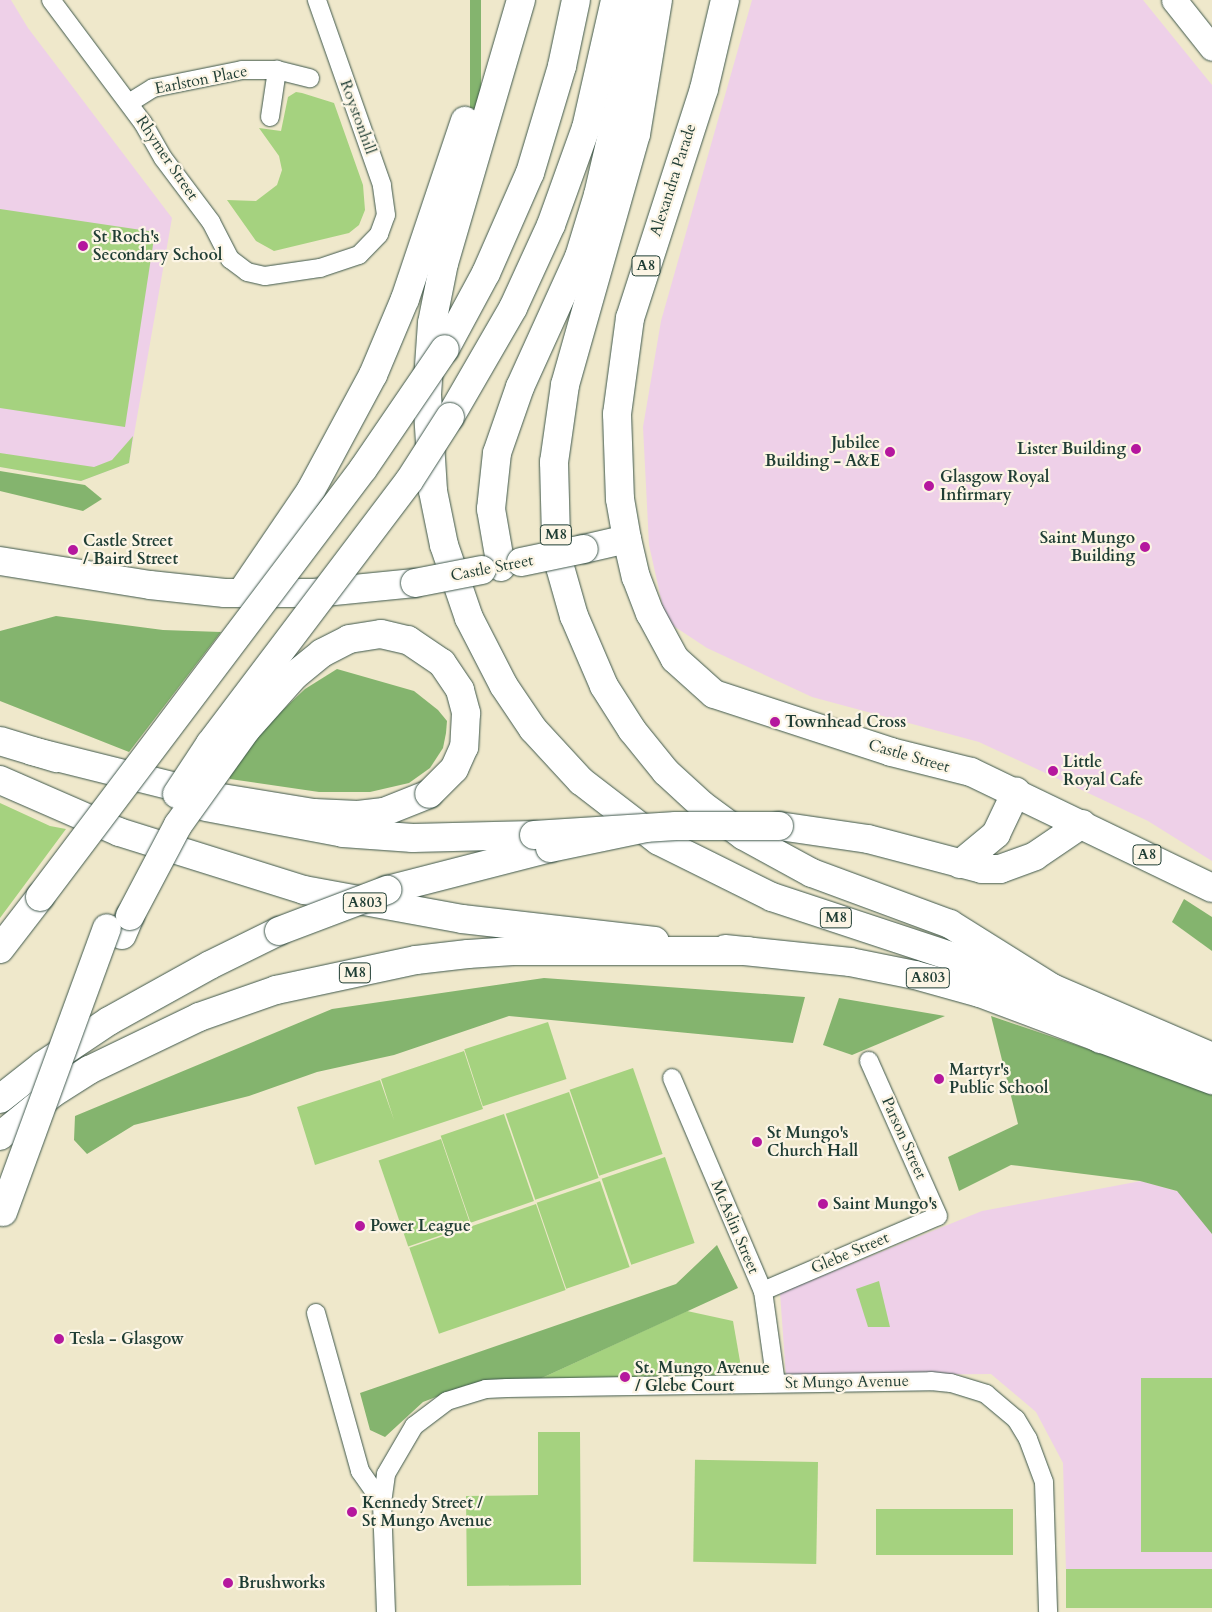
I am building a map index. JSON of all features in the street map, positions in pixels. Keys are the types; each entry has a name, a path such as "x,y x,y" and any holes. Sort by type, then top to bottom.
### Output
{"main road":[{"path":"241,593 311,490 373,376 404,299 506,0"},
{"name":"M8","path":"521,0 444,263 432,323 427,395 429,457 444,545 470,618 496,672 534,729 575,774 604,802 659,841 772,896 965,962 1100,1039"},
{"path":"0,949 364,469 445,349 486,273 523,190 557,85 576,0"},
{"path":"2,1215 66,1084 118,923 156,826 210,744 409,481 450,417 513,308 551,224 586,128 615,0"},
{"path":"502,566 492,509 497,453 520,387 579,257 614,139 626,75 634,0"},
{"name":"M8","path":"658,0 636,134 565,385 554,462 556,539 560,567 574,616 592,662 618,709 666,772 702,805 744,836 812,873 950,924 1022,972 1072,998 1212,1057"},
{"name":"Alexandra Parade","path":"627,539 617,438 630,318 704,88 725,0"},
{"name":"Castle Street","path":"0,561 150,585 241,593 314,593 415,583 627,539 636,577 650,613 675,659 714,694 891,752 970,772 1016,792 1212,888"},
{"path":"32,751 216,796 314,813 378,813 407,805 429,794 454,769 464,748 466,713 460,690 442,664 408,640 380,634 349,639 310,662 252,723 178,825 118,923"},
{"path":"0,741 186,802 287,825 343,833 413,838 542,841 646,828 717,825 779,826 868,839 982,869 1016,864 1051,846 1082,824"},
{"name":"A803","path":"0,780 119,832 209,863 347,900 545,930 850,962 915,975 980,993 1212,1080"},
{"path":"960,864 996,834 1016,792"},
{"path":"0,1099 43,1065 108,1022 210,965 279,931 387,890 542,841"},
{"name":"M8","path":"0,1136 53,1093 89,1070 199,1017 276,990 416,960 468,954 514,951 748,951"}],"street":[{"name":"Rhymer Street","path":"51,0 129,103 163,158 211,222 230,259 247,272 265,276 282,275 346,261 371,245 379,234"},
{"name":"Roystonhill","path":"317,0 385,194 386,215 379,234"},
{"path":"1174,0 1212,48"},
{"name":"Earlston Place","path":"129,103 152,88 242,70 276,70 310,78"},
{"path":"270,117 276,70"},
{"name":"Parson Street","path":"869,1061 938,1216"},
{"name":"McAslin Street","path":"672,1078 762,1291 776,1383"},
{"name":"Glebe Street","path":"762,1291 938,1216"},
{"path":"316,1313 360,1471 382,1503"},
{"name":"St Mungo Avenue","path":"386,1612 382,1503 386,1474 405,1437 426,1414 466,1395 507,1388 776,1383 951,1383 986,1394 1005,1408 1028,1439 1044,1482 1048,1612"}],"shaded area":[{"name":"St Roch's Secondary School","path":"0,0 11,0 28,28 172,218 129,463 81,481 0,467"},
{"name":"Glasgow Royal Infirmary","path":"752,0 1143,0 1212,85 1212,861 1148,821 979,742 812,697 707,648 666,621 649,545 643,427 661,321"},
{"path":"1141,1181 1212,1201 1212,1569 1066,1571 1063,1463 1036,1412 991,1374 786,1376 780,1293 982,1211"}],"green space":[{"path":"470,0 481,0 481,112 470,112"},
{"path":"296,92 334,103 363,185 365,210 359,225 349,233 274,251 256,241 227,200 256,201 277,185 282,170 279,156 259,128 281,131 288,97"},
{"path":"0,209 155,232 125,427 0,408"},
{"path":"133,436 129,463 81,481 0,467 0,453 94,467 112,460"},
{"path":"0,471 85,485 102,499 83,511 0,491"},
{"path":"56,616 163,630 221,632 129,752 0,701 0,631"},
{"path":"337,669 414,691 438,710 447,721 446,733 443,748 430,768 409,783 370,792 319,792 230,779 227,772 270,722 305,689"},
{"path":"0,803 50,826 66,829 0,918"},
{"path":"1184,899 1212,917 1212,951 1172,922"},
{"path":"544,978 805,997 793,1043 509,1016 394,1055 317,1072 249,1096 134,1125 87,1154 74,1140 75,1116 332,1009"},
{"path":"839,998 945,1016 852,1055 823,1045"},
{"path":"991,1016 1194,1085 1212,1095 1212,1234 1177,1191 1140,1181 1011,1165 959,1191 948,1157 1018,1124"},
{"path":"548,1022 567,1079 483,1106 464,1049"},
{"path":"464,1051 483,1109 315,1165 297,1107 380,1080 394,1120 381,1079"},
{"path":"633,1068 663,1154 599,1176 570,1090"},
{"path":"569,1092 599,1178 535,1200 506,1114"},
{"path":"504,1114 534,1201 471,1223 441,1136"},
{"path":"441,1139 471,1225 408,1247 379,1160"},
{"path":"665,1157 695,1243 631,1265 602,1179"},
{"path":"600,1181 630,1267 566,1289 537,1203"},
{"path":"536,1204 566,1290 439,1334 409,1248"},
{"path":"717,1245 738,1288 531,1383 467,1385 423,1402 385,1437 370,1430 360,1393 676,1284"},
{"path":"879,1281 890,1327 868,1327 856,1289"},
{"path":"687,1311 733,1321 741,1367 722,1384 531,1383"},
{"path":"1141,1378 1212,1378 1212,1552 1141,1552"},
{"path":"538,1432 580,1432 581,1585 467,1586 466,1496 538,1495"},
{"path":"695,1460 818,1462 816,1564 693,1562"},
{"path":"876,1509 1013,1509 1013,1555 876,1555"},
{"path":"1066,1569 1212,1569 1212,1608 1066,1608"}],"place":[{"name":"St Roch's Secondary School","path":"83,246"},
{"name":"Lister Building","path":"1136,449"},
{"name":"Jubilee Building - A&E","path":"890,452"},
{"name":"Glasgow Royal Infirmary","path":"929,486"},
{"name":"Saint Mungo Building","path":"1145,547"},
{"name":"Castle Street / Baird Street","path":"73,550"},
{"name":"Townhead Cross","path":"775,722"},
{"name":"Little Royal Cafe","path":"1053,771"},
{"name":"Martyr's Public School","path":"939,1079"},
{"name":"St Mungo's Church Hall","path":"757,1142"},
{"name":"Saint Mungo's","path":"823,1204"},
{"name":"Power League","path":"360,1226"},
{"name":"Tesla - Glasgow","path":"59,1339"},
{"name":"St. Mungo Avenue / Glebe Court","path":"625,1377"},
{"name":"Kennedy Street / St Mungo Avenue","path":"352,1512"},
{"name":"Brushworks","path":"228,1583"}]}
